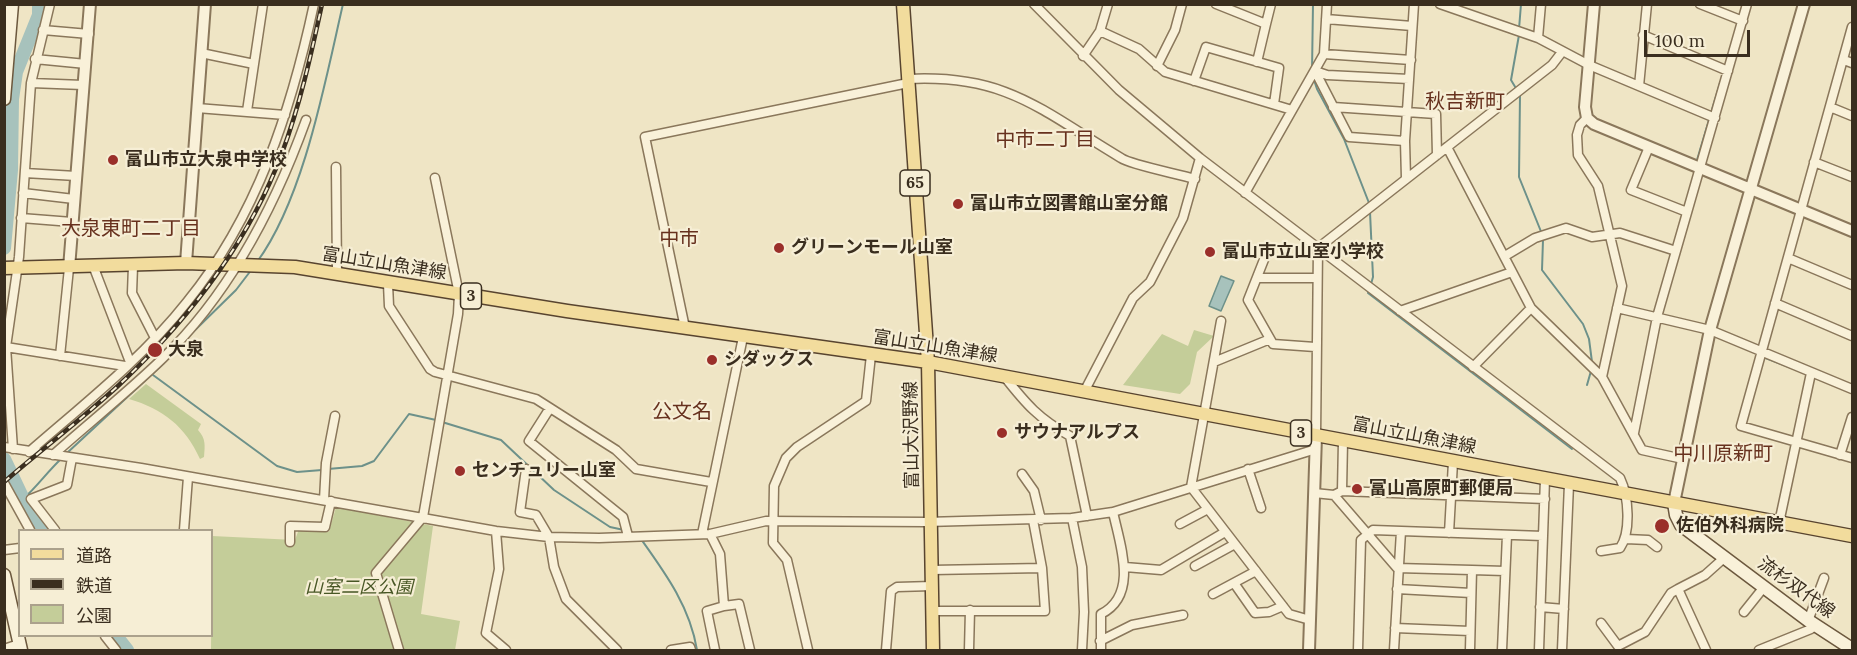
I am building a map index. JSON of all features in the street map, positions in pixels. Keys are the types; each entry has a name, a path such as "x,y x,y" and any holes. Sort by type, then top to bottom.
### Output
{"main road":[{"path":"4,99 12,4"},
{"name":"富山大沢野線","path":"903,4 928,362 933,651"},
{"name":"富山立山魚津線","path":"11,269 94,268 186,263 236,264 338,274 388,284 743,337 928,362 1852,536"},
{"name":"流杉双代線","path":"1674,502 1676,515 1681,525 1811,623 1852,649"},
{"path":"4,575 7,602 20,647"}],"street":[{"path":"50,4 31,83 24,194 11,269 6,347 8,448 496,531 549,537 706,534 766,521 775,523 931,522 1072,518 1113,512 1316,449"},
{"path":"60,356 90,4"},
{"path":"186,263 205,4"},
{"path":"247,111 262,4"},
{"path":"29,452 154,338 188,301 214,264 244,216 285,115 299,75 314,4"},
{"path":"1034,4 1119,90 1200,158 1620,478 1625,494 1626,539 1620,548 1601,551"},
{"path":"1083,56 1100,31 1108,4"},
{"path":"1157,66 1175,30 1182,4"},
{"path":"1215,4 1266,24"},
{"path":"1257,62 1271,4"},
{"path":"1245,193 1324,54 1327,4"},
{"path":"1406,178 1405,141 1414,4"},
{"path":"1440,4 1538,38 1589,65 1715,118"},
{"path":"1538,38 1541,4"},
{"path":"1594,4 1585,107 1587,118 1594,124 1852,231"},
{"path":"1639,86 1647,4"},
{"path":"1700,4 1743,21"},
{"path":"1634,432 1657,317 1747,4"},
{"path":"1674,502 1710,330 1804,4"},
{"path":"1326,20 1413,26"},
{"path":"1852,27 1848,62 1830,107 1741,426 1852,458"},
{"path":"43,30 89,34"},
{"path":"1100,31 1139,50 1165,72 1292,110"},
{"path":"1643,35 1728,70"},
{"path":"1194,81 1206,47 1280,68 1274,104"},
{"path":"1308,651 1316,449 1315,347 1318,248 1552,65 1562,52"},
{"path":"201,53 254,64"},
{"path":"1324,54 1411,60"},
{"path":"35,59 86,64"},
{"path":"1315,71 1327,75 1409,79"},
{"path":"1315,71 1350,137 1405,141"},
{"path":"685,328 645,137 908,81 943,77 999,88 1046,109 1122,160 1195,179"},
{"path":"31,83 83,85"},
{"path":"1333,107 1436,114 1437,155"},
{"path":"1830,107 1852,116"},
{"path":"197,108 285,115"},
{"path":"1587,118 1580,125 1577,135 1578,155 1598,186 1622,286 1602,377"},
{"path":"52,454 164,357 204,311 236,264 290,164 306,120"},
{"path":"1447,147 1531,308 1602,377 1642,450 1683,459"},
{"path":"1649,147 1631,190 1687,212"},
{"path":"1084,392 1133,298 1150,282 1183,218 1200,158"},
{"path":"1814,162 1852,177"},
{"path":"336,167 338,274"},
{"path":"25,173 76,176"},
{"path":"399,651 376,573 423,517 448,377 459,294 435,178"},
{"path":"24,194 74,199"},
{"path":"21,218 72,222"},
{"path":"1505,256 1535,238 1566,228 1573,228 1586,237 1620,233 1676,251"},
{"path":"1265,257 1259,278 1248,300 1274,344 1315,347"},
{"path":"1788,258 1852,285"},
{"path":"133,266 132,293 154,338"},
{"path":"94,268 128,364"},
{"path":"1400,310 1512,272"},
{"path":"1259,278 1316,278"},
{"path":"388,284 389,306 430,369 448,377 520,393 550,408 616,450 636,469 711,482"},
{"path":"1775,303 1852,336"},
{"path":"1473,367 1531,308"},
{"path":"1617,308 1710,330 1852,389"},
{"path":"1221,321 1191,487 1289,614 1310,620"},
{"path":"724,606 720,554 706,534 711,482 743,337"},
{"path":"1214,362 1270,339"},
{"path":"6,347 128,364"},
{"path":"808,651 787,560 773,543 775,523 772,504 778,470 797,447 866,401 871,355"},
{"path":"1779,523 1811,373"},
{"path":"1004,376 1031,410 1045,422 1070,436 1087,516"},
{"path":"550,408 529,441 623,517 628,536"},
{"path":"290,542 290,526 325,527 328,501 326,463 335,416"},
{"path":"1840,455 1852,417"},
{"path":"1343,441 1338,493 1367,535 1397,567 1505,571"},
{"path":"54,529 32,499 67,485 72,458"},
{"path":"1449,533 1453,462"},
{"path":"526,469 520,512 536,515 549,537 554,567 566,599 618,651"},
{"path":"1248,469 1261,508"},
{"path":"932,611 1045,611 1034,491 1022,474"},
{"path":"184,529 188,477"},
{"path":"1539,651 1545,479"},
{"path":"4,483 29,529"},
{"path":"1562,651 1569,484"},
{"path":"1314,493 1450,494 1545,500"},
{"path":"1180,524 1208,509"},
{"path":"1101,646 1101,614 1113,608 1119,599 1125,567 1113,512"},
{"path":"1072,518 1082,567 1084,612 1082,651"},
{"path":"1358,651 1361,540 1372,530 1543,536"},
{"path":"496,531 499,569 486,633 506,651"},
{"path":"1394,651 1397,567 1401,531"},
{"path":"1125,567 1161,570 1225,532"},
{"path":"1502,651 1507,535"},
{"path":"1626,539 1648,540 1657,547"},
{"path":"1195,566 1235,544"},
{"path":"1602,623 1616,649 1645,632 1671,593 1704,575 1724,558"},
{"path":"932,570 1042,568"},
{"path":"1470,651 1472,570"},
{"path":"1213,594 1256,571"},
{"path":"1759,651 1811,629 1824,578"},
{"path":"1234,583 1255,613 1269,612 1283,606"},
{"path":"886,651 891,591 897,587 932,586"},
{"path":"1744,612 1764,587"},
{"path":"1397,589 1471,593"},
{"path":"1678,589 1706,651"},
{"path":"715,651 707,611 739,604 750,651"},
{"path":"1540,607 1564,609"},
{"path":"969,610 969,651"},
{"path":"1101,646 1132,625 1182,615"},
{"path":"1395,628 1470,631"},
{"path":"106,637 116,651"},
{"path":"4,649 20,647"},
{"path":"671,650 690,647 691,651"}],"green space":[{"path":"1194,330 1214,336 1197,352 1190,384 1180,394 1123,385 1162,334 1188,346"},
{"path":"146,384 201,424 198,430 204,442 204,457 200,459 187,437 172,420 152,408 129,399"},
{"name":"山室二区公園","path":"336,507 433,526 421,614 460,621 455,650 211,650 213,536 295,540 299,529 329,532"}],"water":[{"path":"1221,276 1234,281 1221,311 1209,306"}],"waterway":[{"path":"4,248 11,170 12,99 16,72 39,15 39,4"},
{"path":"257,262 288,206 300,173 320,103 343,4"},
{"path":"1312,71 1313,4"},
{"path":"1519,29 1521,4"},
{"path":"1517,90 1511,80 1519,35"},
{"path":"1313,77 1344,139 1369,203"},
{"path":"1697,160 1720,83"},
{"path":"1520,95 1519,177 1542,234"},
{"path":"1370,212 1373,277 1371,284"},
{"path":"1543,240 1542,270 1583,324 1589,339 1592,362"},
{"path":"190,335 236,290 252,269"},
{"path":"1369,289 1368,293 1572,449"},
{"path":"1763,357 1794,369"},
{"path":"67,453 164,363"},
{"path":"1587,385 1591,371"},
{"path":"153,375 277,466 297,472 322,470"},
{"path":"328,469 362,466 374,461 409,414 436,420"},
{"path":"442,422 501,440 554,490 610,527 624,530"},
{"path":"4,459 23,499 43,529"},
{"path":"23,499 61,459"},
{"path":"641,539 668,578 683,605 694,634 697,650"},
{"path":"117,637 127,650"}],"railway":[{"path":"4,482 105,398 144,360 192,307 234,249 252,218 282,153 300,98 322,4"}],"place":[{"name":"富山市立大泉中学校","path":"113,160"},
{"name":"富山市立図書館山室分館","path":"958,204"},
{"name":"グリーンモール山室","path":"779,248"},
{"name":"富山市立山室小学校","path":"1210,252"},
{"name":"大泉","path":"155,350"},
{"name":"シダックス","path":"712,360"},
{"name":"サウナアルプス","path":"1002,433"},
{"name":"センチュリー山室","path":"460,471"},
{"name":"富山高原町郵便局","path":"1357,489"},
{"name":"佐伯外科病院","path":"1662,526"}],"district":[{"name":"秋吉新町","path":"1465,102"},
{"name":"中市二丁目","path":"1045,140"},
{"name":"大泉東町二丁目","path":"131,229"},
{"name":"中市","path":"679,239"},
{"name":"公文名","path":"682,412"},
{"name":"中川原新町","path":"1723,454"}]}
